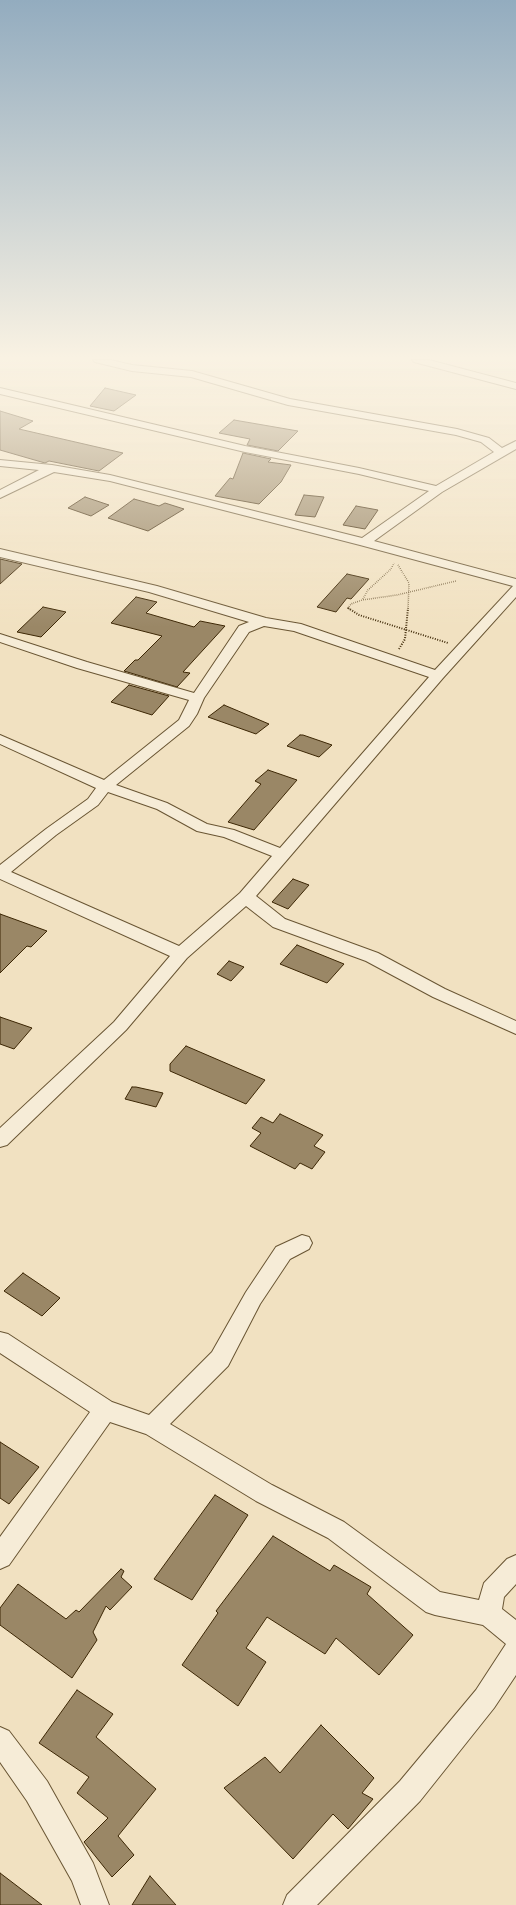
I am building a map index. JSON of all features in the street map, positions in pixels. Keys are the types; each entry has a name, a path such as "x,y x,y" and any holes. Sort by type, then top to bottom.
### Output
{"street":[{"path":"245,449 359,471 438,490"},
{"path":"496,449 500,452"},
{"path":"364,542 438,490 506,449"},
{"path":"0,463 52,468 110,478 364,542 516,583"},
{"path":"0,495 52,468"},
{"path":"0,553 153,589 264,622 296,628 438,675"},
{"path":"0,1140 120,1026 181,954 246,897 438,675 516,589"},
{"path":"181,954 2,876 51,832 93,802 105,786 184,723 197,698 244,629 264,622"},
{"path":"0,638 82,665 197,698"},
{"path":"0,739 105,786 162,806 202,828 228,833 283,855"},
{"path":"246,897 279,923 372,957 439,992 516,1028"},
{"path":"152,1426 220,1359 253,1298 282,1254 302,1243"},
{"path":"0,1341 105,1410 152,1426 264,1493 336,1530 435,1603 489,1614 516,1636"},
{"path":"0,1557 105,1410"},
{"path":"489,1614 493,1591 516,1567"},
{"path":"297,1905 410,1791 485,1699 516,1652"},
{"path":"0,1740 37,1791 83,1873 95,1905"}],"path":[{"path":"362,600 375,582 391,569 396,559 408,583 410,592 405,639 395,653 394,660"},
{"path":"463,648 359,615 348,608 351,604 362,600 410,592 486,575"}],"building":[{"path":"105,449 123,453 99,471 49,461 45,463 0,450"},
{"path":"267,449 280,449 278,451"},
{"path":"243,453 271,459 268,462 291,465 281,482 259,504 215,496 230,478 233,479"},
{"path":"304,495 324,497 315,517 295,515"},
{"path":"85,497 109,505 91,516 68,508"},
{"path":"134,499 159,506 165,503 184,509 148,531 108,518"},
{"path":"356,506 378,510 365,529 343,525"},
{"path":"0,559 22,564 0,584"},
{"path":"347,574 369,579 351,599 347,598 336,612 317,607"},
{"path":"136,597 157,602 146,613 194,627 200,621 225,626 183,672 190,673 177,687 124,671 135,660 138,660 162,636 111,623"},
{"path":"43,607 66,612 41,637 17,632"},
{"path":"129,685 169,696 152,715 111,702"},
{"path":"224,705 269,724 256,734 208,717"},
{"path":"300,735 332,745 319,757 287,746"},
{"path":"268,770 297,780 254,830 228,822 261,784 255,781"},
{"path":"293,879 309,885 288,909 272,902"},
{"path":"0,914 47,931 31,947 27,946 0,973"},
{"path":"297,945 344,964 327,983 280,964"},
{"path":"229,961 244,967 231,981 217,974"},
{"path":"0,1017 32,1028 14,1049 0,1044"},
{"path":"186,1046 265,1080 246,1104 170,1071 170,1064"},
{"path":"132,1087 163,1093 156,1107 125,1099"},
{"path":"280,1114 323,1135 314,1146 325,1152 312,1169 300,1163 295,1169 250,1146 261,1133 252,1128 261,1117 273,1123"},
{"path":"23,1273 60,1298 42,1316 4,1291"},
{"path":"0,1442 39,1467 9,1504 0,1498"},
{"path":"215,1495 248,1515 192,1600 154,1579"},
{"path":"273,1536 330,1571 334,1565 371,1587 367,1594 413,1635 379,1675 336,1638 325,1654 267,1617 246,1648 266,1662 238,1706 182,1665 218,1613 216,1611"},
{"path":"121,1569 124,1571 121,1577 132,1587 110,1610 106,1606 93,1632 97,1640 72,1678 0,1625 0,1608 18,1584 66,1619 76,1610 79,1612"},
{"path":"77,1690 113,1714 96,1737 156,1789 118,1836 134,1855 112,1877 84,1842 108,1818 77,1793 89,1777 39,1743"},
{"path":"321,1725 374,1778 362,1793 373,1799 348,1829 333,1814 293,1859 224,1788 265,1757 280,1773"},
{"path":"0,1873 42,1905 0,1905"},
{"path":"150,1876 176,1905 132,1905"}]}
